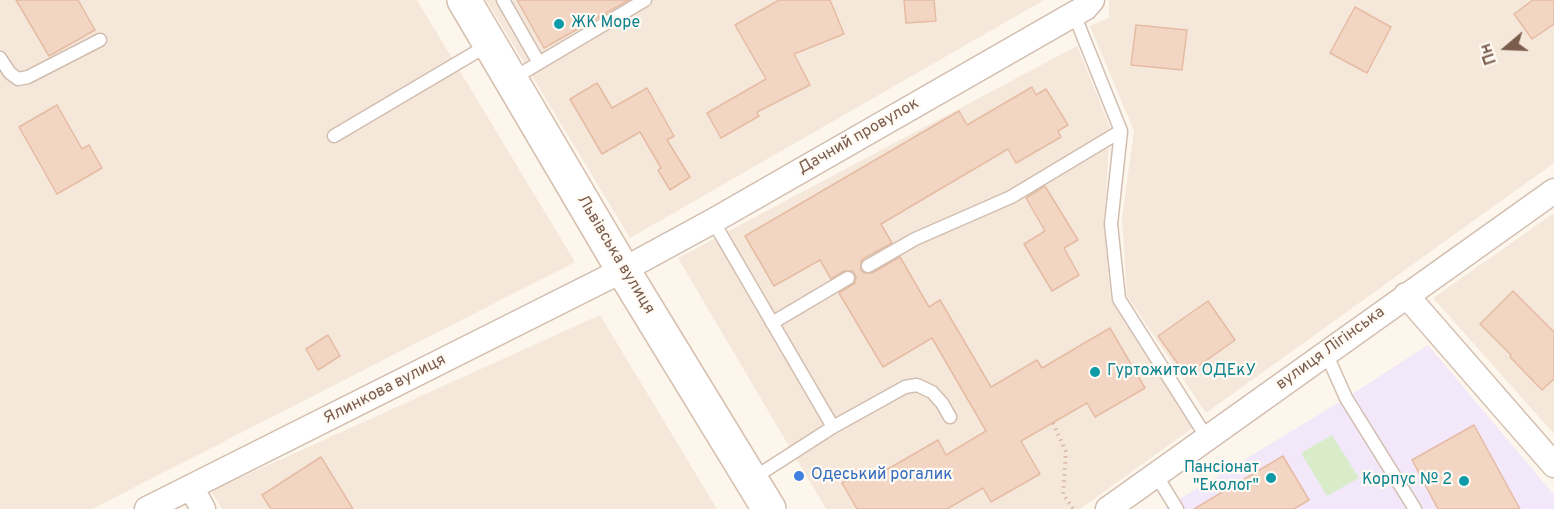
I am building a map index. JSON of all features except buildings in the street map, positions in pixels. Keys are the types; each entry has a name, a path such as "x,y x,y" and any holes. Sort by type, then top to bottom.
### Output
{"main road":[{"name":"Львівська вулиця","path":"464,0 623,270 769,509"}],"street":[{"name":"Дачний провулок","path":"623,270 713,221 1083,7"},
{"name":"вулиця Лігінська","path":"1108,509 1554,191"},
{"name":"Ялинкова вулиця","path":"147,509 623,270"},
{"path":"1406,295 1554,465"},
{"path":"191,488 204,509"}],"lane":[{"path":"503,0 539,63"},
{"path":"511,80 645,0"},
{"path":"1083,7 1121,131 1111,224 1119,299 1207,438"},
{"path":"0,58 10,73 18,79 28,77 100,40"},
{"path":"334,136 490,44"},
{"path":"868,266 915,238 1011,197 1121,131"},
{"path":"713,221 833,428"},
{"path":"772,323 848,278"},
{"path":"1326,353 1346,398 1415,509"},
{"path":"751,480 833,428 905,387 917,385 932,392 950,417"},
{"path":"1156,475 1177,509"}],"path":[{"path":"1053,423 1066,452 1063,494 1073,509"}],"shaded area":[{"path":"0,0 417,0 575,262 92,509 0,509"},
{"path":"486,0 1044,0 630,238"},
{"path":"1109,0 1554,0 1554,163 1206,413 1127,296 1122,218 1134,131 1090,26 1109,18"},
{"path":"1077,46 1110,127 1104,225 1111,300 1194,427 1080,509 826,509 678,258"},
{"path":"1554,213 1554,434 1433,298"},
{"path":"600,315 717,509 222,509 211,491"},
{"path":"1428,345 1554,495 1554,509 1163,509 1346,398"}],"green space":[{"path":"1332,435 1359,478 1327,496 1301,453"}],"place":[{"name":"ЖК Море","path":"559,24"},
{"name":"Гуртожиток ОДЕкУ","path":"1095,372"},
{"name":"Одеський рогалик","path":"799,476"},
{"name":"Пансіонат \"Еколог\"","path":"1271,478"},
{"name":"Корпус № 2","path":"1464,481"}]}
